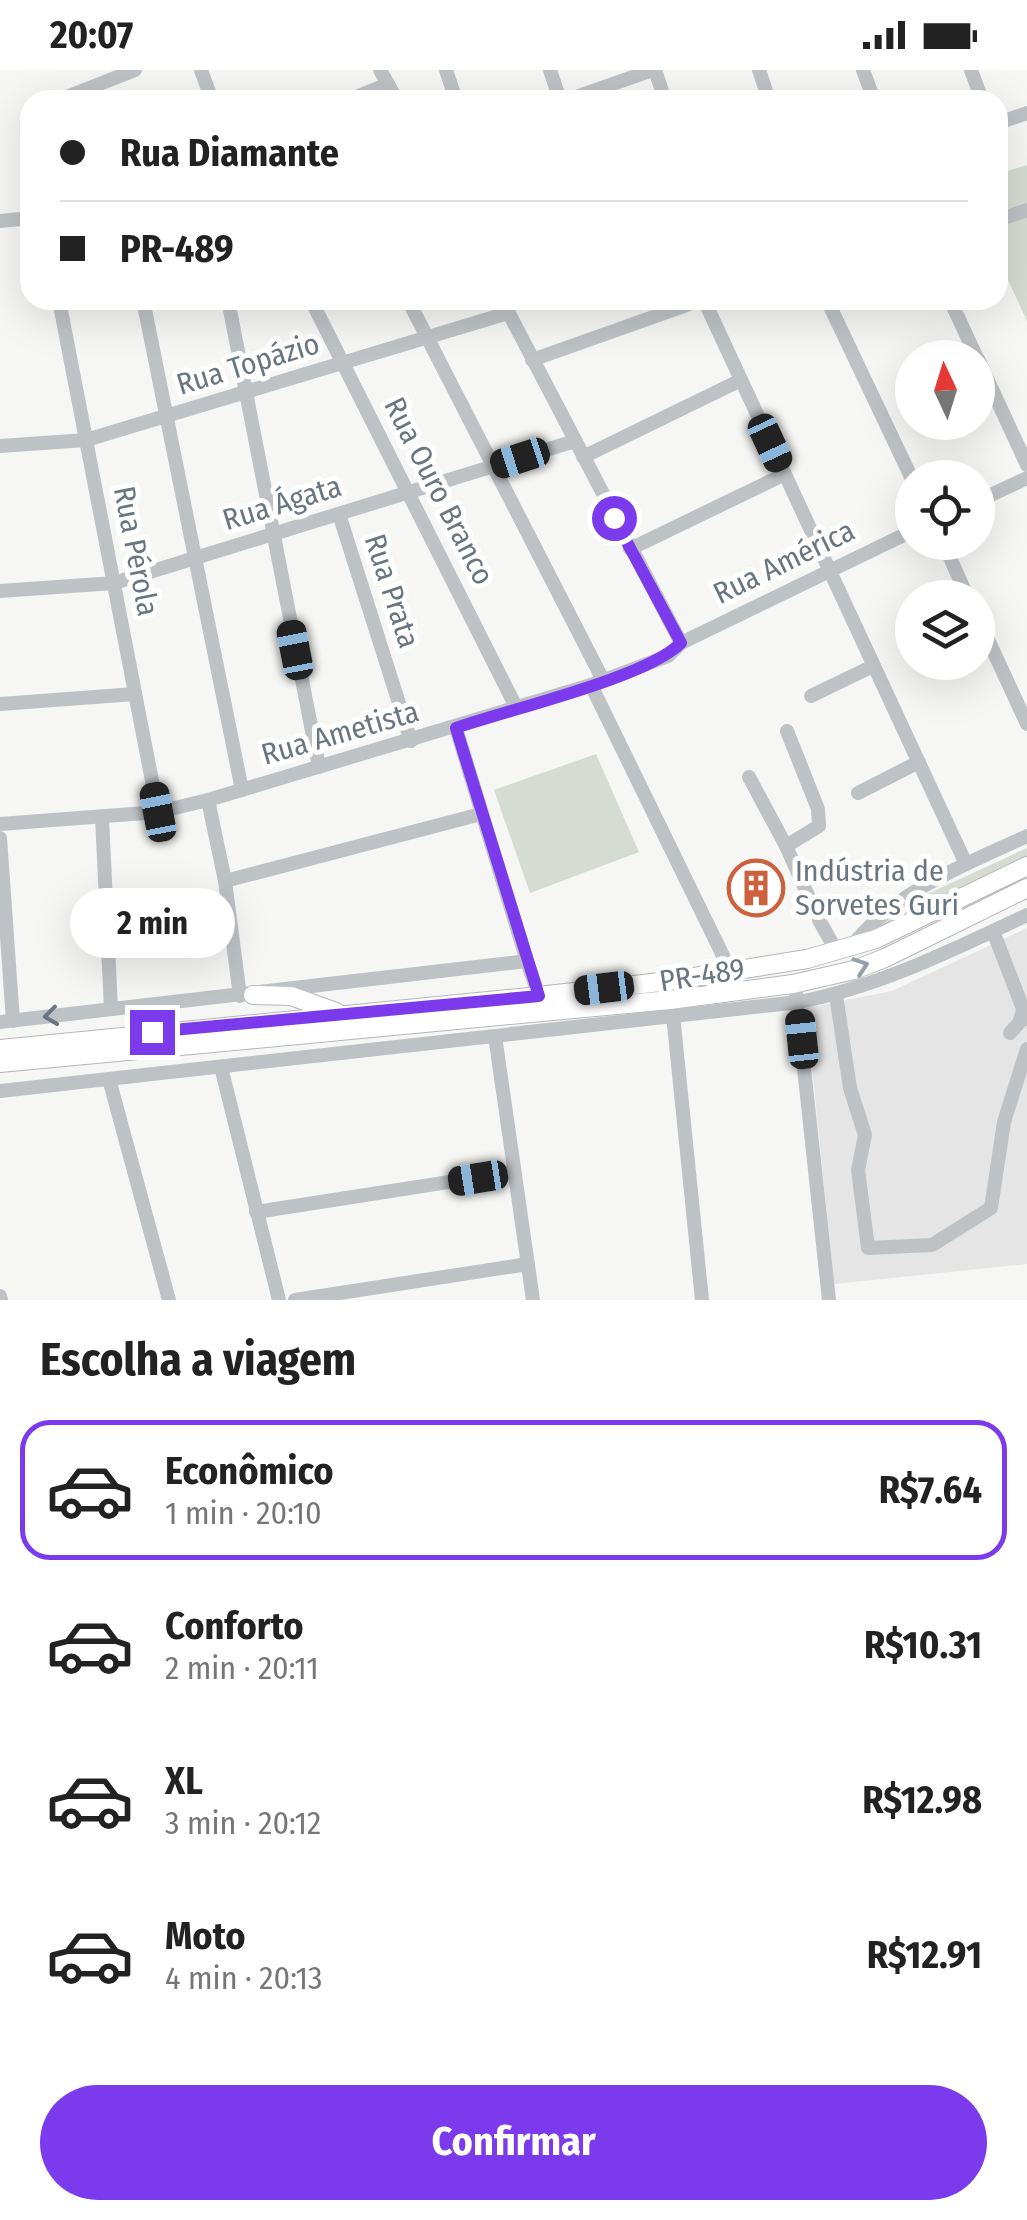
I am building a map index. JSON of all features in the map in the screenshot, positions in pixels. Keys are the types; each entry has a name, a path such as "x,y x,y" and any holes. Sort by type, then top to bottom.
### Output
{"main road":[{"name":"PR-489","path":"0,1049 539,996 807,959 844,950 1027,866"},
{"name":"PR-489","path":"0,1064 670,1000 796,993 885,958 1027,888"},
{"path":"796,993 800,965 807,959"},
{"path":"246,995 291,996 341,1014"}],"street":[{"path":"84,90 135,70"},
{"path":"593,90 654,70"},
{"name":"Rua Pérola","path":"61,310 158,812"},
{"path":"145,310 242,790"},
{"path":"230,310 319,766"},
{"name":"Rua Ouro Branco","path":"316,310 516,707"},
{"path":"413,310 597,683 730,970"},
{"name":"Rua Topázio","path":"0,446 86,440 428,339 498,310"},
{"path":"507,310 681,643"},
{"path":"532,360 674,310"},
{"path":"707,310 966,864"},
{"path":"832,310 903,460"},
{"path":"955,310 969,340"},
{"path":"583,457 740,380"},
{"path":"995,397 1027,465"},
{"name":"Rua Ágata","path":"0,591 114,584 575,441"},
{"path":"630,549 785,474"},
{"path":"995,493 1027,478"},
{"name":"Rua Prata","path":"339,514 411,741"},
{"name":"Rua América","path":"681,643 895,539"},
{"name":"Rua Ametista","path":"0,824 158,812 208,800 597,683 668,656 681,643"},
{"path":"995,655 1027,724"},
{"path":"811,696 873,666"},
{"path":"0,704 136,694"},
{"path":"456,728 539,996"},
{"path":"786,731 818,809 819,826 786,846"},
{"path":"858,793 919,762"},
{"path":"749,777 817,914 844,950 884,911 966,864 1027,836"},
{"path":"208,800 246,995"},
{"path":"225,880 481,814"},
{"path":"102,817 111,1009"},
{"path":"0,838 6,1022 527,961"},
{"path":"0,1091 673,1016 796,993 836,995 891,977 1027,914"},
{"path":"993,931 1025,1014 1010,1032"},
{"path":"796,993 829,1300"},
{"path":"836,995 850,1088 865,1135 858,1170 868,1248 932,1245 991,1208 1004,1122 1027,1049"},
{"path":"673,1016 702,1300"},
{"path":"495,1036 533,1300"},
{"path":"221,1067 279,1300"},
{"path":"109,1079 169,1300"},
{"path":"256,1212 513,1172"},
{"path":"296,1300 528,1264"}],"shaded area":[{"path":"1027,165 1027,321 1008,280 1008,171"},
{"path":"596,754 639,852 530,893 494,790"},
{"path":"1027,848 1027,863 866,934 910,902"},
{"path":"1027,928 1027,1264 834,1284 806,1008 892,991"}],"place":[{"name":"Indústria de Sorvetes Guri","path":"756,888"}],"route":[{"path":"152,1032 539,996 456,728 668,656 681,643 614,518"}]}
